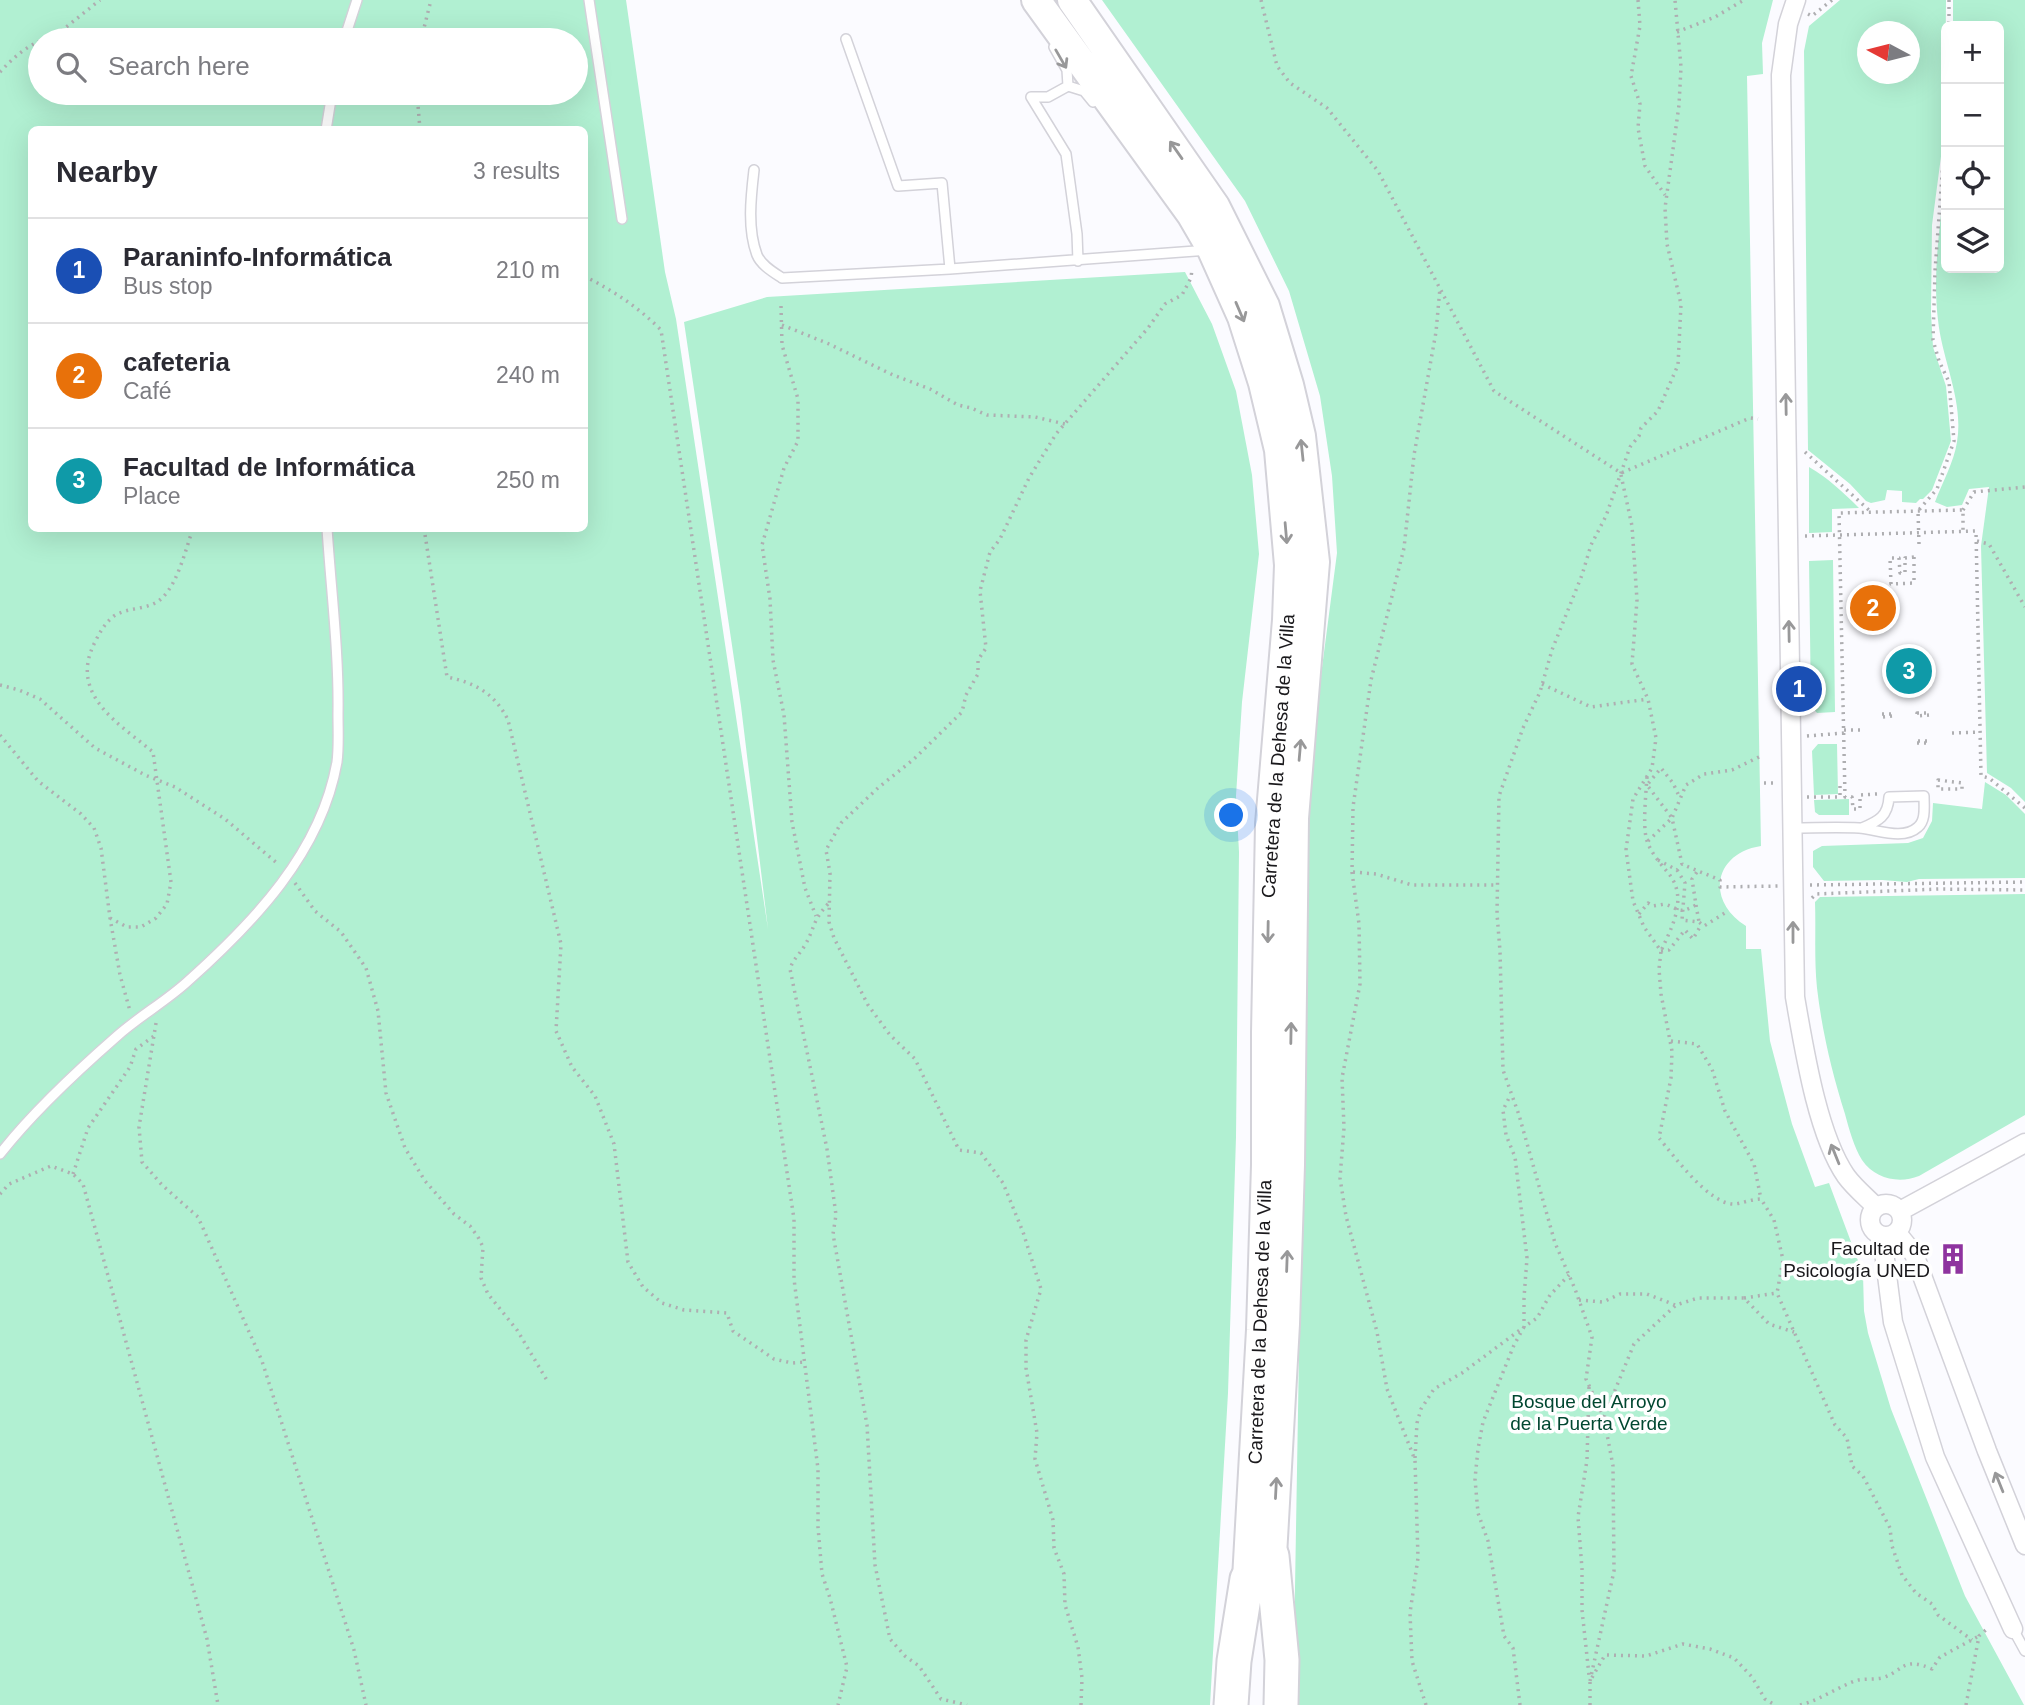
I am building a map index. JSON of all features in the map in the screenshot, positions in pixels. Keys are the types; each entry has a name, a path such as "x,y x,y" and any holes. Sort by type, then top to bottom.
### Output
{"highway":[{"path":"1266,1705 1272,1556"},
{"path":"1272,1556 1282,1660 1281,1705"},
{"path":"1231,1705 1234,1661 1247,1579"},
{"path":"1243,1705 1247,1579"}],"main road":[{"name":"Carretera de la Dehesa de la Villa","path":"1072,0 1215,206 1265,306 1301,436 1315,562 1294,818 1290,1178 1272,1556"},
{"name":"Carretera de la Dehesa de la Villa","path":"1038,12 1191,214 1202,259 1242,317 1264,383 1279,450 1289,565 1270,824 1266,1179 1247,1579"}],"street":[{"path":"1801,7 1788,24 1781,75 1795,998 1813,1089 1839,1163 1847,1178 1876,1207"},
{"path":"1900,1211 2025,1143"},
{"path":"1889,1235 1903,1223 1900,1211 1886,1204 1876,1207 1870,1217 1870,1223 1876,1234 1889,1235 1913,1254 1986,1451 2025,1545"},
{"path":"1889,1235 1893,1322 1935,1457 2013,1629"}],"lane":[{"path":"348,28 357,0"},
{"path":"589,0 622,219"},
{"path":"1027,0 1038,12"},
{"path":"1047,35 1067,70 1068,86"},
{"path":"846,39 898,186 942,183 950,269"},
{"path":"1078,261 1066,154 1031,97 1048,97 1068,86 1084,91 1102,111"},
{"path":"327,126 330,105"},
{"path":"1111,121 1191,214"},
{"path":"754,170 751,219 758,257 770,271 782,278 1078,261 1202,259"},
{"path":"0,1154 20,1129 116,1037 186,983 250,921 288,876 329,795 337,760 338,690 327,532"},
{"path":"1793,828 1862,828 1880,832 1905,832 1920,826 1924,817 1924,796 1889,797 1884,817 1862,828"},
{"path":"2013,1629 2025,1651"}],"path":[{"path":"66,28 100,0"},
{"path":"424,28 431,0"},
{"path":"1261,0 1277,66 1290,83 1327,108 1378,171 1494,391 1620,473 1632,526 1637,600 1632,664 1648,699 1656,738 1652,768 1633,799 1626,850 1633,901 1644,927 1661,951"},
{"path":"1637,0 1640,26 1631,76 1640,104 1638,128 1646,166 1666,197"},
{"path":"1590,1681 1614,1571 1613,1466 1604,1418 1586,1379 1592,1337 1555,1243 1503,1070 1497,885 1499,796 1630,447 1639,436 1641,428 1658,411 1678,365 1681,304 1667,244 1666,197 1679,105 1681,67 1675,0"},
{"path":"1677,32 1715,18 1744,0"},
{"path":"1801,7 1812,16 1832,0"},
{"path":"1949,0 1950,21"},
{"path":"0,72 28,49"},
{"path":"418,105 420,126"},
{"path":"1919,544 1918,511 1937,489 1954,441 1950,382 1939,361 1933,340 1944,147"},
{"path":"1081,1705 1083,1678 1078,1647 1065,1605 1064,1574 1054,1548 1053,1520 1035,1459 1037,1433 1026,1368 1026,1340 1041,1289 1003,1183 981,1153 959,1150 915,1059 890,1035 868,1005 834,938 829,922 830,873 826,850 841,823 879,787 914,760 962,712 966,695 978,674 978,660 986,648 980,591 990,552 1000,539 1029,478 1056,434 1148,328 1165,304 1182,295 1202,259"},
{"path":"588,278 642,310 661,330 794,1219 794,1279 818,1469 821,1574 830,1598 847,1667 838,1705"},
{"path":"1415,1460 1388,1389 1377,1332 1346,1216 1340,1178 1344,1128 1342,1078 1360,984 1359,924 1352,872 1353,807 1367,703 1404,548 1440,288"},
{"path":"781,306 782,345 798,399 798,441 784,468 762,545 770,599 773,660 784,715 793,822 804,888 816,916"},
{"path":"782,325 930,389 958,405 987,415 1035,416 1065,424"},
{"path":"1620,473 1750,418 1758,419"},
{"path":"1802,447 1871,512"},
{"path":"1963,531 1963,510 1975,492 2025,487"},
{"path":"1889,797 1884,794 1860,794 1860,809 1853,809 1853,797 1845,797 1839,513 1963,510"},
{"path":"1803,536 1976,531 1981,776 1989,778 2025,808"},
{"path":"110,918 127,927 141,927 156,918 167,904 171,882 153,752 97,704 86,680 88,656 103,626 116,615 155,605 166,595 183,559 191,532"},
{"path":"425,532 447,677 481,688 491,695 508,720 561,944 556,1031 572,1067 595,1096 614,1144 628,1262 643,1287 662,1303 684,1310 727,1313 733,1331 774,1359 792,1363 805,1362"},
{"path":"1976,541 1989,544 2025,607"},
{"path":"1913,557 1914,583 1891,584 1890,558 1899,558 1900,573 1905,573 1905,558 1913,557"},
{"path":"1916,657 1916,682 1892,683 1892,658 1916,657"},
{"path":"1542,684 1591,707 1648,699"},
{"path":"0,685 40,699 95,748 118,762 175,787 225,820 280,865"},
{"path":"1805,736 1863,730"},
{"path":"1951,733 1979,732"},
{"path":"0,735 38,781 81,814 94,828 101,848 120,975 134,1023"},
{"path":"1648,841 1672,818 1686,785 1698,777 1719,771 1732,771 1752,759 1759,758"},
{"path":"1647,785 1661,768 1673,783 1680,798"},
{"path":"1647,776 1648,841 1676,886 1685,930 1692,939 1700,923 1692,879 1698,872"},
{"path":"1938,780 1962,783 1962,789 1938,789 1938,780"},
{"path":"1647,785 1672,818 1682,864 1678,870"},
{"path":"1805,797 1840,797 1840,786 1845,786"},
{"path":"1657,859 1678,870 1685,883 1680,911 1661,951 1659,969 1661,994 1671,1041 1671,1078 1659,1138 1713,1198 1734,1204 1748,1199 1760,1199"},
{"path":"1682,864 1720,880 1720,887 2025,882"},
{"path":"1352,872 1376,874 1412,885 1497,885"},
{"path":"295,883 315,911 341,932 366,968 378,1012 386,1093 405,1148 425,1181 478,1237 483,1247 481,1278 488,1294 517,1330 548,1382"},
{"path":"1808,904 1816,894 1939,889 2025,890"},
{"path":"1639,914 1648,903 1653,906 1665,904 1680,911 1696,905"},
{"path":"828,904 816,916 806,944 793,960 790,969 827,1149 836,1215 833,1234 867,1425 875,1565 890,1639 919,1667 941,1699 967,1705"},
{"path":"1682,920 1704,926 1728,911"},
{"path":"1661,951 1669,950 1685,930"},
{"path":"160,1003 139,1127 142,1162 162,1185 198,1217 262,1361 354,1650 366,1705"},
{"path":"73,1174 88,1128 130,1067 136,1049 154,1035"},
{"path":"1671,1041 1696,1044 1703,1053 1718,1084 1725,1111 1754,1164 1760,1199 1773,1220 1783,1260 1777,1293 1835,1425 1847,1438 1852,1466 1863,1476 1890,1528 1892,1546 1902,1575 1916,1593 1932,1604 1938,1615 1972,1640"},
{"path":"1511,1094 1503,1111 1506,1135 1515,1157 1527,1258 1524,1328 1497,1383 1483,1422 1475,1479 1478,1513 1488,1541 1504,1636 1513,1648 1520,1705"},
{"path":"0,1194 9,1184 51,1166 73,1174 83,1184 206,1639 218,1705"},
{"path":"1426,1705 1412,1661 1410,1613 1418,1558 1415,1460 1421,1409 1434,1389 1462,1373 1537,1318 1550,1295 1569,1275"},
{"path":"1604,1418 1634,1343 1676,1305 1698,1298 1744,1298 1777,1293"},
{"path":"1579,1300 1602,1302 1620,1294 1647,1294 1676,1305"},
{"path":"1744,1298 1769,1324 1794,1332"},
{"path":"1589,1385 1587,1460 1578,1517 1582,1569 1581,1610 1590,1681 1590,1705"},
{"path":"1800,1705 1813,1702 1856,1680 1883,1677 1900,1666 1919,1663 1932,1669 1940,1657 1979,1636 1988,1628"},
{"path":"1966,1705 1979,1636"},
{"path":"1590,1681 1605,1655 1646,1656 1683,1644 1734,1658 1752,1677 1765,1699 1775,1705"}],"green space":[{"path":"0,0 626,0 665,272 676,319 768,929 741,706 684,322 767,297 1185,272 1212,324 1236,391 1252,475 1259,554 1242,702 1236,796 1239,852 1236,1137 1228,1393 1210,1705 0,1705"},
{"name":"Bosque del Arroyo de la Puerta Verde","path":"1102,0 1773,0 1762,43 1763,74 1747,76 1761,846 1745,850 1733,858 1720,879 1720,892 1724,904 1733,916 1746,926 1746,949 1761,949 1770,1041 1792,1124 1815,1187 1829,1183 1863,1274 1864,1311 1868,1333 1891,1409 1965,1596 2024,1705 1293,1705 1309,767 1337,553 1332,476 1320,396 1289,291 1245,201"},
{"path":"1840,0 1946,0 1946,21 1941,21 1941,156 1932,225 1931,313 1933,347 1946,386 1951,441 1932,490 1916,503 1902,502 1902,491 1887,490 1885,500 1871,503 1866,501 1850,484 1808,450 1804,51 1809,26"},
{"path":"1953,0 2025,0 2025,802 2011,788 1987,773 1981,546 1989,487 1969,489 1962,505 1947,507 1935,502 1953,457 1958,427 1958,411 1940,335 1936,301 1941,217 1941,273 2004,273 2004,21 1953,21"},
{"path":"1809,467 1859,508 1832,509 1832,532 1809,533"},
{"path":"1833,560 1835,712 1817,713 1811,706 1809,561"},
{"path":"1818,744 1837,744 1838,794 1814,795 1812,751"},
{"path":"1985,782 2006,795 2025,814 2025,878 1919,879 1907,882 1824,881 1813,867 1813,851 1822,846 1908,843 1923,838 1932,821 1933,803 1982,809"},
{"path":"1849,799 1849,815 1819,815 1815,812 1814,800"},
{"path":"2025,894 2025,1115 1919,1176 1903,1180 1880,1176 1867,1166 1857,1149 1832,1067 1817,988 1815,902 1820,897"}],"place":[{"name":"cafeteria","path":"1873,608"},
{"name":"Facultad de Informática","path":"1909,671"},
{"name":"Paraninfo-Informática","path":"1799,689"},
{"name":"Facultad de Psicología UNED","path":"1953,1259"}]}
